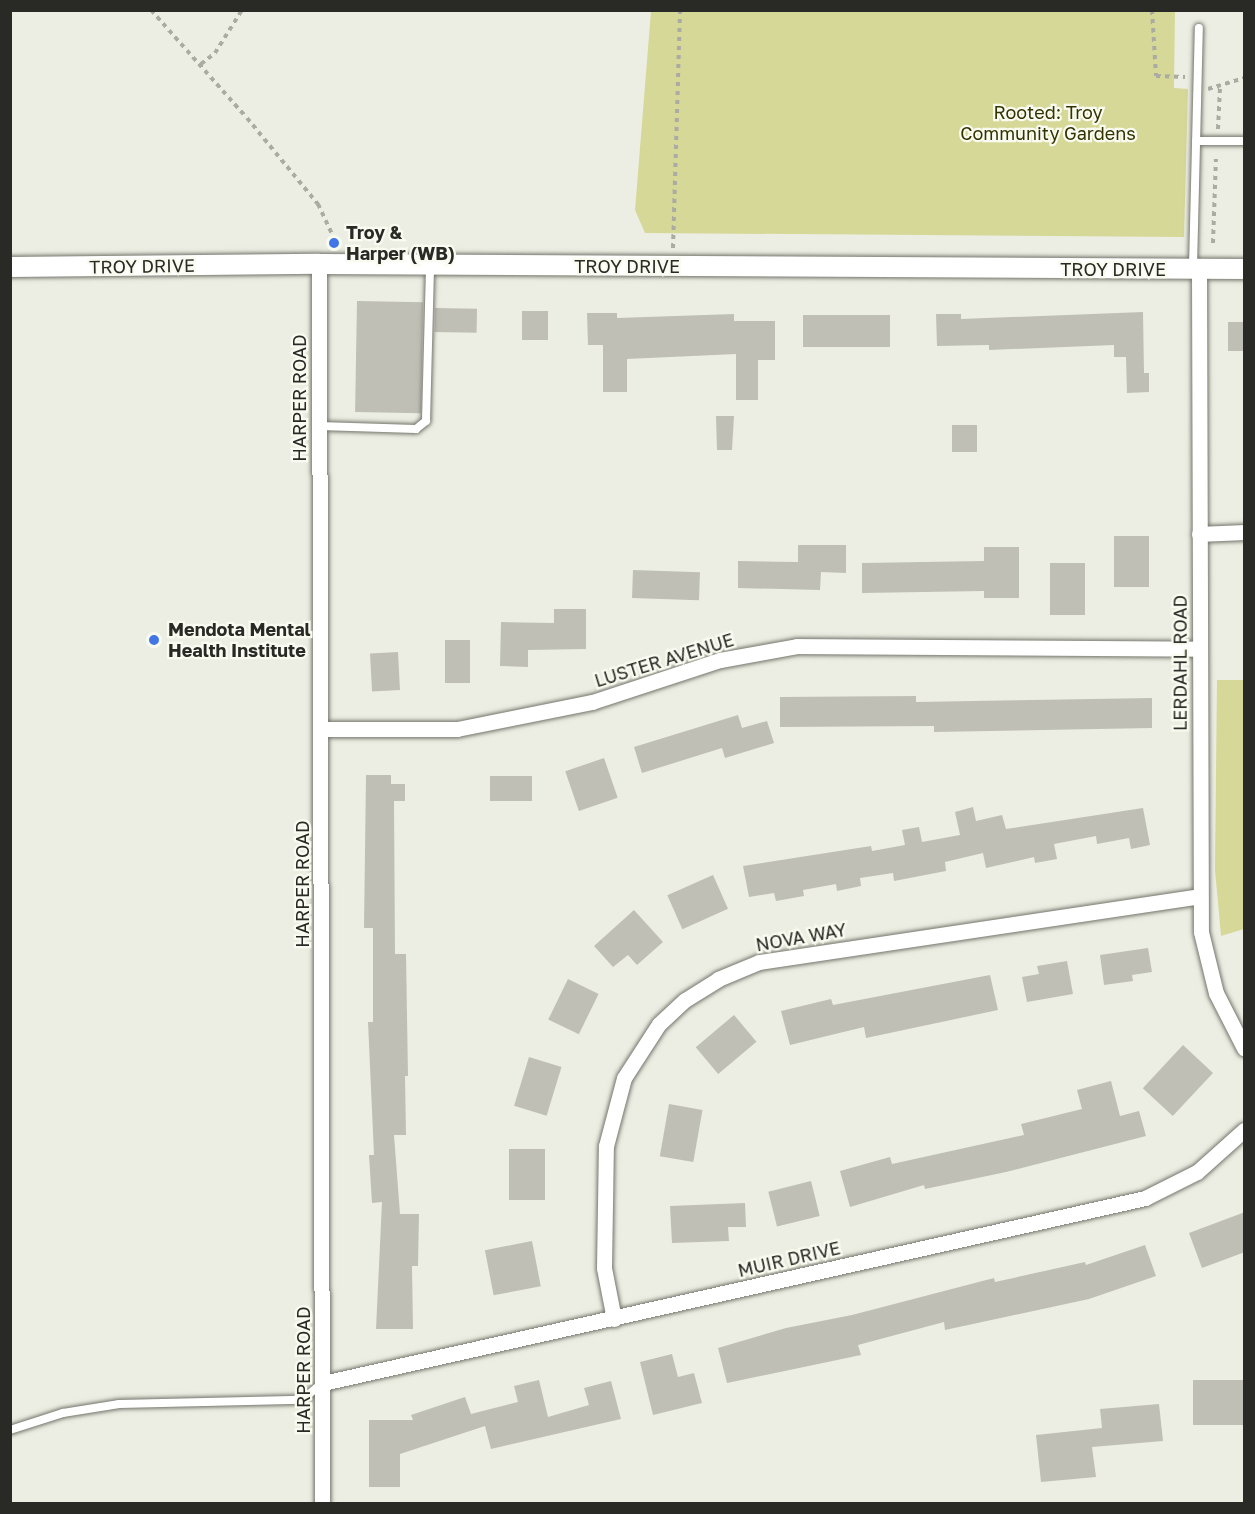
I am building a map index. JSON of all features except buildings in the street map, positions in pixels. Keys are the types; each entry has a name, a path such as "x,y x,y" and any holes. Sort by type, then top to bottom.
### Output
{"street":[{"name":"HARPER ROAD","path":"319,264 322,1503"},
{"name":"TROY DRIVE","path":"10,267 430,264 1245,269"},
{"name":"LERDAHL ROAD","path":"1196,269 1201,932 1216,993 1245,1048"},
{"path":"1199,534 1245,532"},
{"name":"LUSTER AVENUE","path":"321,729 457,729 592,702 720,660 796,646 1200,649"},
{"name":"NOVA WAY","path":"614,1319 604,1268 606,1146 624,1078 659,1024 686,1000 718,979 759,962 1200,896"},
{"name":"MUIR DRIVE","path":"322,1383 1145,1198 1197,1172 1245,1130"}],"lane":[{"path":"1196,269 1199,28"},
{"path":"1196,141 1245,141"},
{"path":"318,426 416,429 426,421 430,264"},
{"path":"10,1430 63,1413 119,1404 302,1400 322,1383"}],"path":[{"path":"151,10 201,64 318,204 335,240"},
{"path":"201,64 215,53 242,10"},
{"path":"672,267 680,10"},
{"path":"1152,10 1156,76 1198,77"},
{"path":"1198,90 1220,88 1245,78"},
{"path":"1218,130 1220,88"},
{"path":"1213,243 1216,159"}],"green space":[{"name":"Rooted: Troy Community Gardens","path":"651,11 1175,11 1174,88 1188,89 1184,237 645,233 635,210"},
{"path":"1217,680 1244,680 1244,929 1221,936 1215,870"}],"place":[{"name":"Troy & Harper (WB)","path":"334,243"},
{"name":"Mendota Mental Health Institute","path":"154,640"}]}
